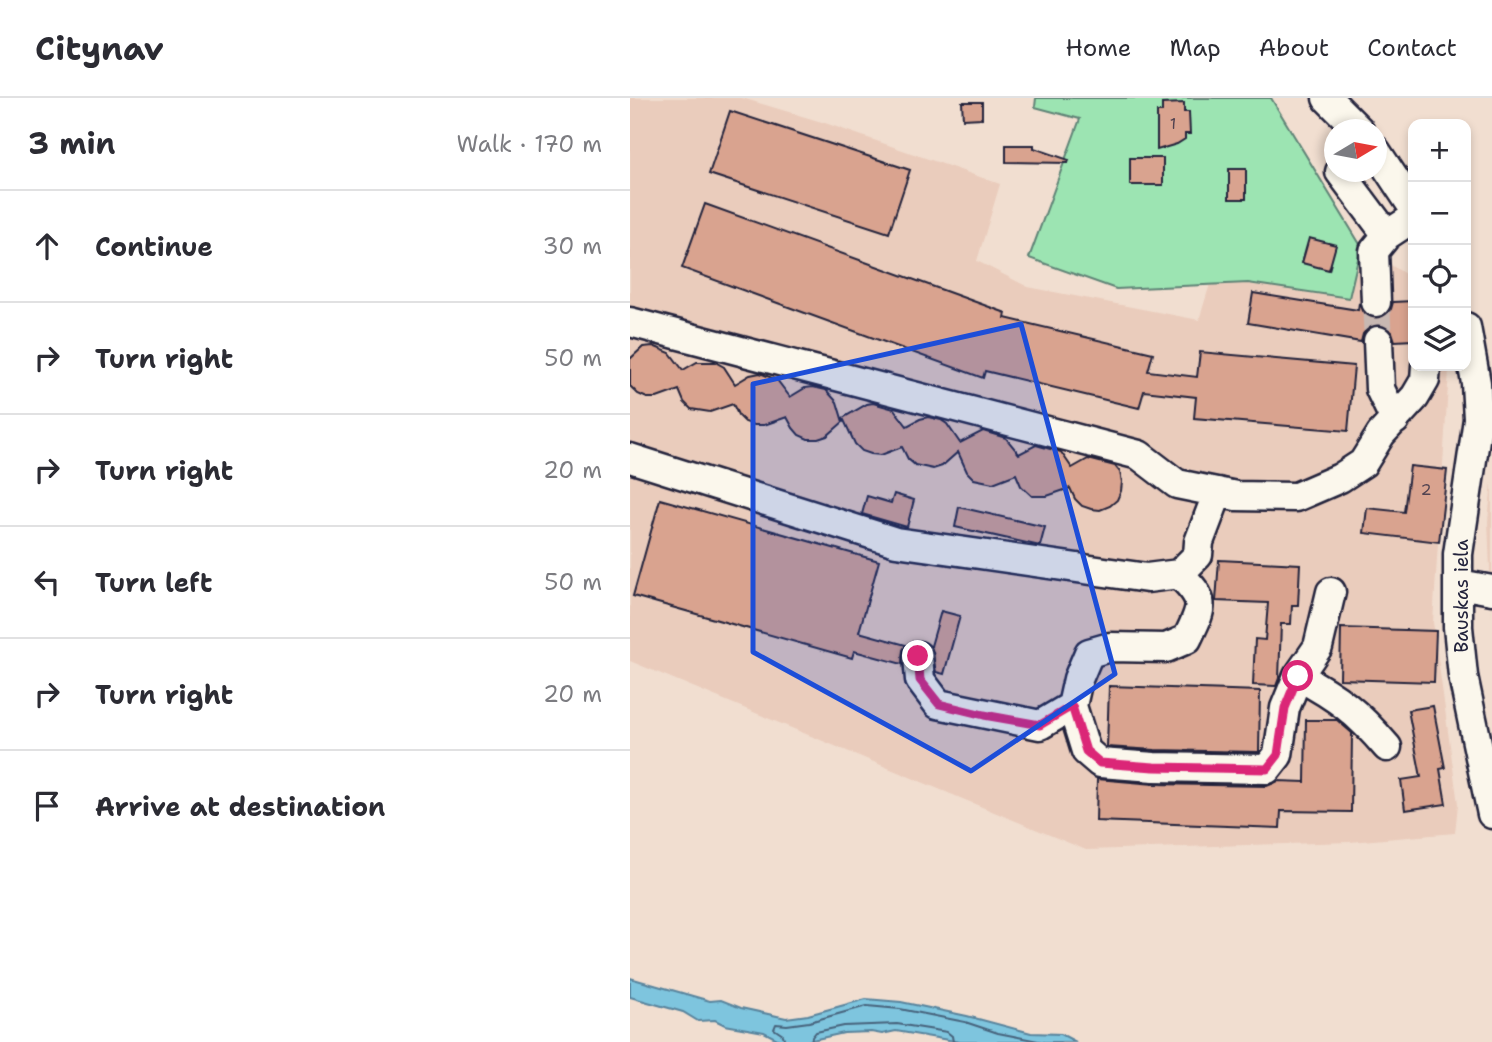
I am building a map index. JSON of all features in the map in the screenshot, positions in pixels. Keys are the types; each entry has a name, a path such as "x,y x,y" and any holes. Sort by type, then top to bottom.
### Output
{"street":[{"path":"1327,98 1348,119"},
{"path":"1387,167 1408,199"},
{"path":"1347,182 1387,235"},
{"path":"1376,302 1374,251 1387,235 1408,221"},
{"path":"630,322 1139,455 1177,484 1236,496 1296,497 1340,478 1363,463 1381,434 1415,397 1425,380 1426,371"},
{"path":"1378,341 1380,389 1395,419"},
{"name":"Bauskas iela","path":"1471,356 1485,416 1458,554 1458,627 1463,676 1492,814"},
{"path":"630,458 896,542 1147,578 1179,574 1198,555 1199,542 1218,492"},
{"path":"1179,574 1197,592 1200,612 1187,639 1166,648 1110,647 1089,653 1078,679 1072,706 1086,751 1100,763 1267,769 1278,755 1285,708 1298,676 1318,647 1331,592"},
{"path":"1459,584 1492,590"},
{"path":"918,656 920,680 939,704 1040,725 1072,706"},
{"path":"1298,676 1331,694 1361,717 1387,747"}],"highlighted area":[{"path":"1021,324 1115,674 971,771 753,652 753,384"}],"shaded area":[{"path":"630,98 742,98 825,123 1000,184 977,261 1028,287 1199,320 1210,284 1248,283 1349,298 1361,246 1408,276 1408,371 1449,371 1433,622 1458,804 1455,833 1350,842 1086,850 630,661"},
{"path":"1492,482 1492,618 1488,521"}],"green space":[{"path":"1036,98 1271,98 1361,246 1349,298 1248,283 1116,289 1029,258 1080,119 1035,107"}],"water":[{"path":"630,978 710,1001 721,1000 741,1008 786,1018 808,1015 866,999 901,1002 1031,1033 1061,1034 1076,1042 960,1042 896,1031 882,1034 844,1033 803,1042 781,1041 764,1032 725,1025 715,1020 698,1021 683,1012 630,997"}],"building":[{"path":"962,102 982,102 982,118 963,119"},
{"path":"1184,103 1184,112 1189,112 1190,134 1185,134 1185,139 1177,144 1157,150 1157,112 1162,112 1162,104"},
{"path":"730,111 910,170 889,233 709,174"},
{"path":"1006,145 1034,145 1034,148 1069,160 1068,163 1006,162"},
{"path":"1130,158 1163,158 1163,185 1130,185"},
{"path":"1229,169 1246,169 1246,199 1229,199"},
{"path":"705,204 1006,313 1005,318 1153,353 1148,371 1197,377 1200,352 1354,366 1348,431 1194,418 1196,397 1144,391 1139,408 985,371 983,378 682,268"},
{"path":"1309,238 1336,245 1329,270 1302,263"},
{"path":"1253,293 1358,310 1359,303 1362,311 1376,319 1385,316 1393,302 1408,301 1408,340 1395,341 1392,332 1378,324 1369,327 1361,342 1248,323"},
{"path":"653,346 670,353 683,370 697,362 715,362 724,367 735,384 750,375 760,373 777,380 790,397 805,388 826,390 837,402 843,422 827,436 808,439 799,435 787,417 764,425 754,425 745,422 738,415 733,404 710,412 691,409 684,402 679,390 657,398 647,398 630,386 630,359 643,347"},
{"path":"873,403 894,409 907,426 928,417 941,420 960,443 983,431 1006,438 1019,454 1036,445 1061,452 1072,468 1088,459 1115,466 1120,472 1121,491 1110,506 1100,510 1091,509 1082,506 1075,499 1070,488 1047,496 1032,496 1021,486 1016,474 993,483 974,479 967,472 958,452 942,466 933,469 915,465 908,459 902,447 881,455 862,451 855,444 843,418"},
{"path":"1410,466 1447,470 1439,542 1364,533 1367,508 1404,512"},
{"path":"894,494 914,500 907,527 862,514 867,496 891,503"},
{"path":"660,499 879,561 859,632 906,645 902,664 854,651 852,658 633,596"},
{"path":"959,507 1045,527 1040,546 955,527"},
{"path":"1219,560 1300,564 1298,605 1292,605 1291,624 1281,624 1279,678 1276,686 1253,685 1255,639 1265,640 1268,603 1216,601"},
{"path":"941,611 960,616 944,674 936,672 931,646"},
{"path":"1341,628 1436,631 1434,682 1340,679"},
{"path":"1109,686 1260,691 1259,752 1107,747"},
{"path":"1433,706 1445,768 1440,769 1446,804 1405,810 1401,780 1421,777 1408,710"},
{"path":"1306,720 1337,720 1352,733 1351,812 1281,811 1280,828 1096,821 1097,779 1154,784 1267,786 1278,781 1305,782"}],"tunnel":[{"path":"1376,302 1378,341"}],"route":[{"path":"918,656 920,680 939,704 1040,725 1072,706 1086,751 1100,763 1154,767 1267,769 1278,755 1285,708 1298,676"}]}
